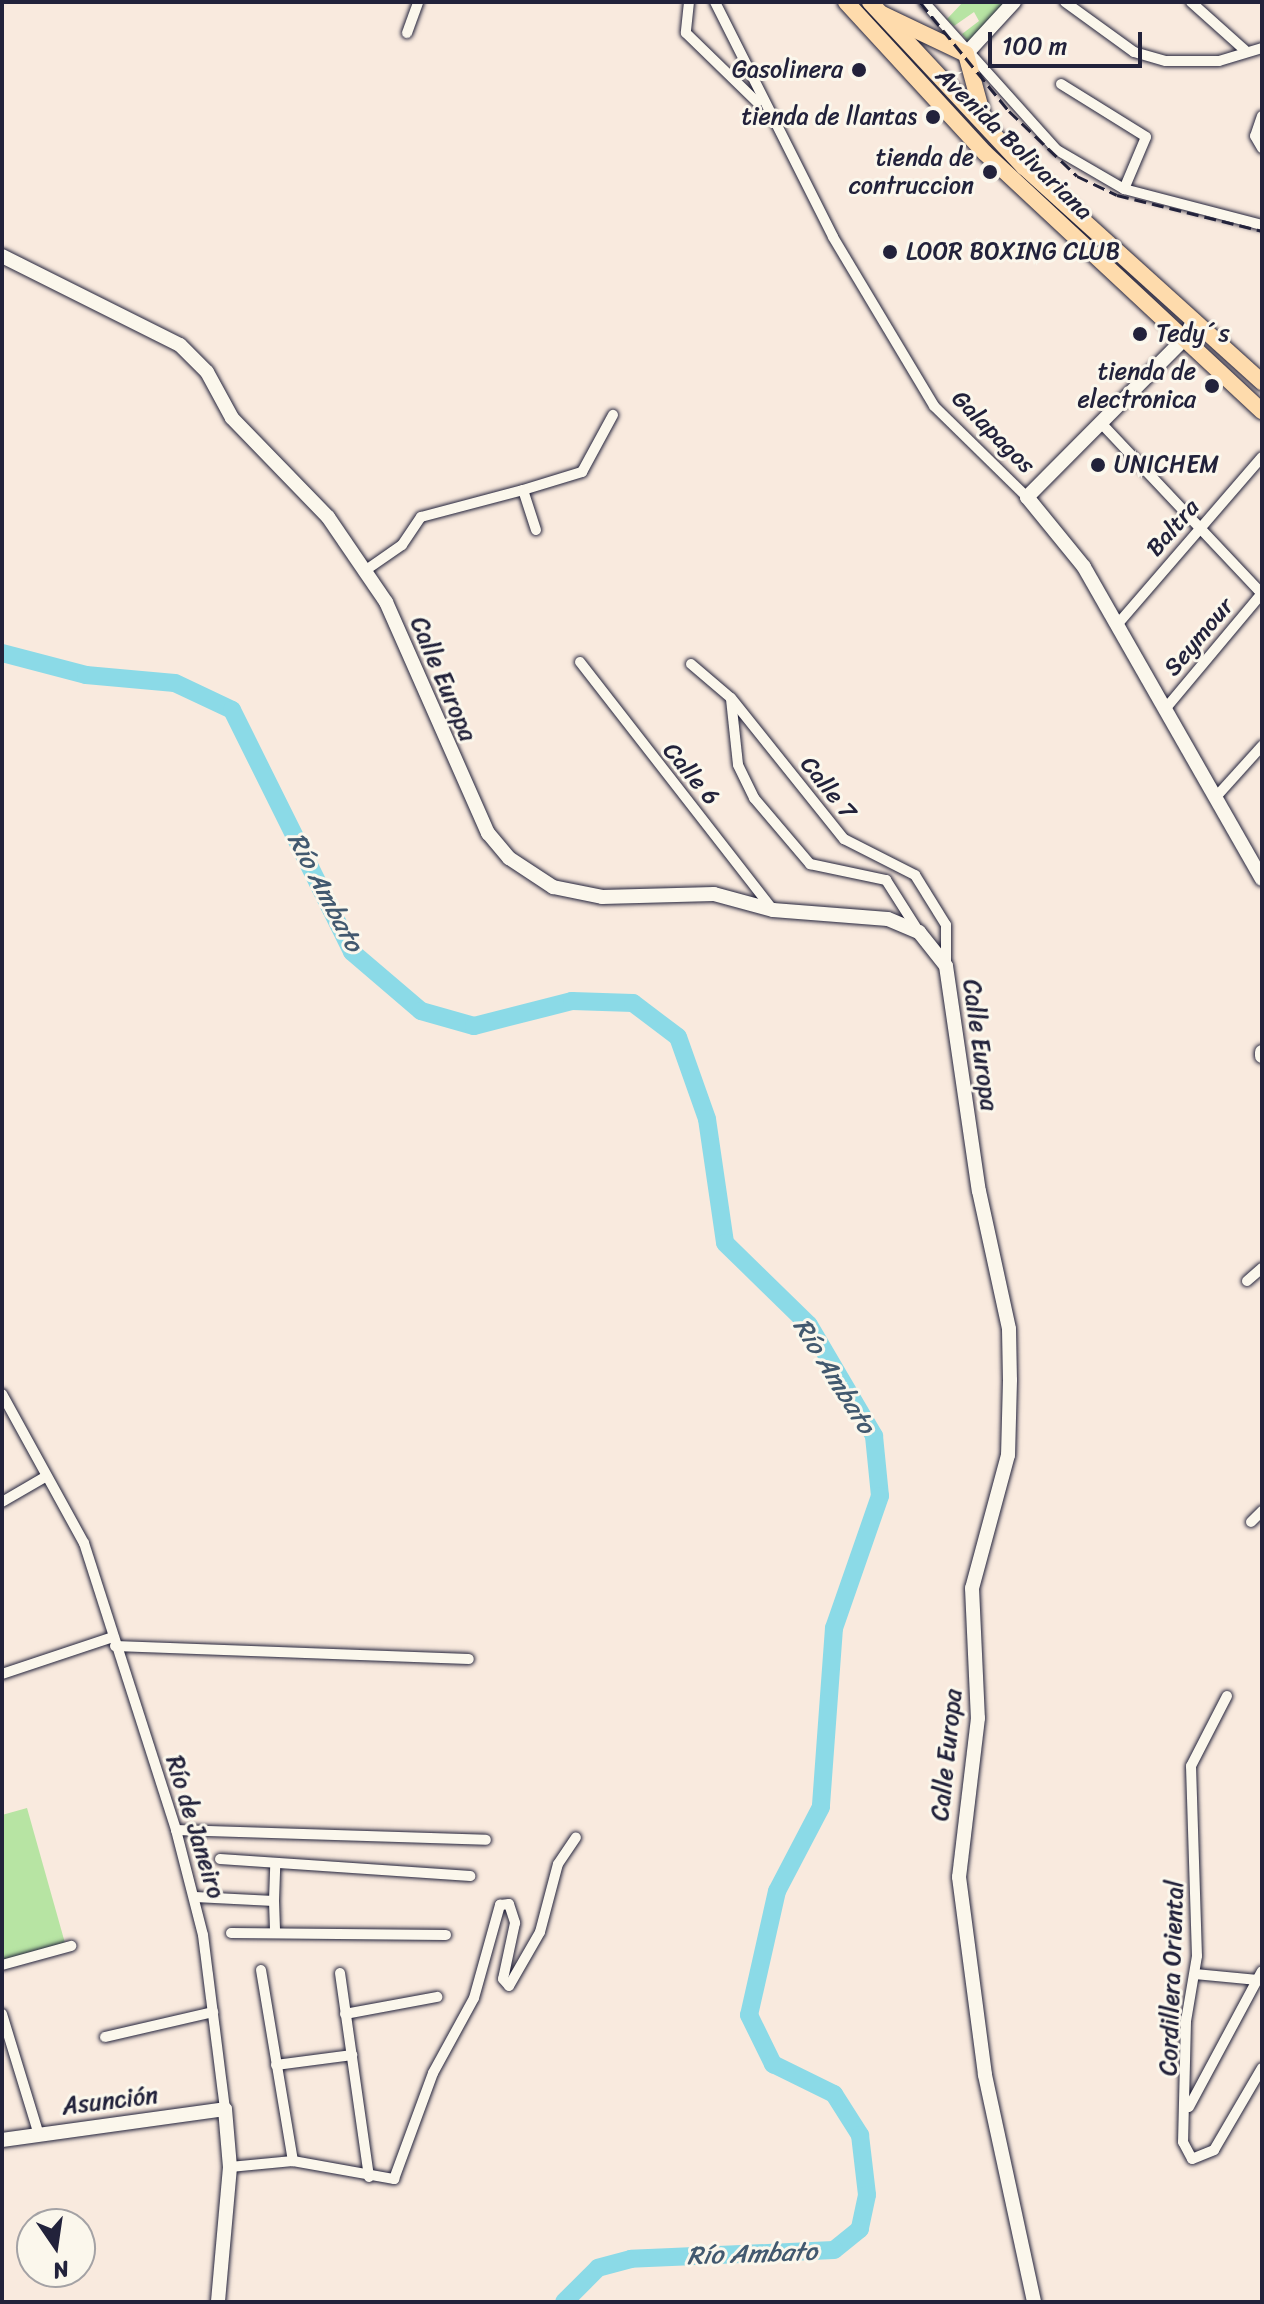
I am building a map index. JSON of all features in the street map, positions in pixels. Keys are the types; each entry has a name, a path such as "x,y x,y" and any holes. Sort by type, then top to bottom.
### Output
{"main road":[{"name":"Avenida Bolivariana","path":"846,2 985,153 1262,411"},
{"name":"Avenida Bolivariana","path":"874,7 987,129 1262,382"},
{"path":"874,7 966,54 987,129"}],"street":[{"path":"407,33 418,2"},
{"path":"689,2 686,33 767,109"},
{"name":"Galapagos","path":"715,2 861,289 934,406 1027,497 1084,567 1262,879"},
{"path":"924,2 966,54 1057,150 1124,189 1262,225"},
{"path":"966,54 1014,2"},
{"path":"1065,2 1134,52 1186,65 1262,48"},
{"path":"1191,2 1247,52"},
{"path":"1061,84 1146,137 1124,189"},
{"path":"1262,116 1255,136 1262,148"},
{"name":"Calle Europa","path":"2,256 193,356 261,454 307,494 366,570 488,833 509,858 553,887 577,893 714,894 773,910 856,913 919,932 946,966 1010,1367 1008,1455 972,1588 978,1718 959,1877 985,2075 1034,2302"},
{"path":"1027,497 1184,339 1194,320"},
{"path":"366,570 395,551 421,517 582,472 613,415"},
{"path":"1101,423 1201,525 1262,593"},
{"name":"Baltra","path":"1116,626 1262,457"},
{"path":"523,490 536,530"},
{"name":"Seymour","path":"1166,708 1262,593"},
{"name":"Calle 6","path":"580,662 773,910"},
{"name":"Calle 7","path":"691,664 731,698 844,839 915,875 936,901 946,925 946,966"},
{"path":"731,698 738,765 754,798 810,864 886,880 911,909 919,932"},
{"path":"1216,797 1262,746"},
{"path":"1247,1281 1262,1268"},
{"name":"Río de Janeiro","path":"2,1394 84,1543 195,1897 213,2012 230,2167 218,2302"},
{"path":"2,1502 45,1477"},
{"path":"1251,1522 1262,1511"},
{"path":"2,1674 114,1642 469,1659"},
{"name":"Cordillera Oriental","path":"1227,1696 1191,1766 1195,1974 1186,2021 1189,2107 1183,2142 1188,2155 1200,2159 1214,2150 1260,2074"},
{"path":"176,1830 486,1840"},
{"path":"230,2167 293,2161 384,2181 399,2171 433,2073 474,1998 500,1905 509,1904 515,1923 503,1979 509,1986 540,1932 558,1864 576,1837"},
{"path":"220,1859 470,1876"},
{"path":"275,1865 275,1933"},
{"path":"195,1897 274,1901"},
{"path":"231,1933 446,1935"},
{"path":"2,1965 71,1946"},
{"path":"261,1970 293,2161"},
{"path":"340,1973 369,2177"},
{"path":"1189,2107 1260,1976 1195,1974"},
{"path":"345,2014 437,1997"},
{"path":"105,2037 213,2012"},
{"path":"2,2014 38,2132"},
{"path":"276,2065 352,2055"},
{"name":"Asunción","path":"2,2140 38,2132 225,2109"}],"green space":[{"path":"963,2 1005,2 968,42 962,34 979,21 974,12 954,26 947,19"},
{"path":"27,1808 65,1943 2,1961 2,1815"}],"waterway":[{"name":"Río Ambato","path":"2,653 86,675 175,683 232,710 352,952 421,1011 474,1026 572,1001 633,1003 678,1037 707,1119 725,1243 809,1325 874,1436 880,1496 834,1628 821,1807 777,1891 749,2015 773,2064 834,2094 860,2135 867,2195 860,2229 834,2250 631,2259 598,2268 564,2302"}],"railway":[{"path":"920,2 1009,111 1077,176 1117,195 1262,231"}],"place":[{"name":"Gasolinera","path":"859,70"},
{"name":"tienda de llantas","path":"933,117"},
{"name":"tienda de contruccion","path":"990,172"},
{"name":"LOOR BOXING CLUB","path":"890,252"},
{"name":"Tedy´s","path":"1140,334"},
{"name":"tienda de electronica","path":"1212,386"},
{"name":"UNICHEM","path":"1098,465"}]}
